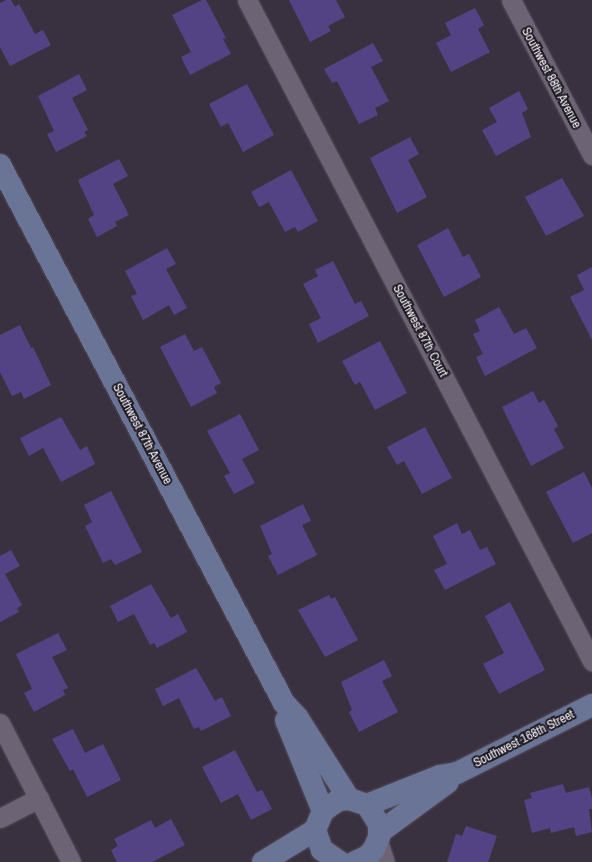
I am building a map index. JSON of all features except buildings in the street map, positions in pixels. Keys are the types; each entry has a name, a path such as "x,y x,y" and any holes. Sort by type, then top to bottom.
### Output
{"street":[{"name":"Southwest 87th Court","path":"247,0 592,661"},
{"name":"Southwest 88th Avenue","path":"510,0 592,155"},
{"name":"Southwest 87th Avenue","path":"0,165 284,703 297,717 358,802 376,815 379,837"},
{"name":"Southwest 87th Avenue","path":"284,703 286,722 319,820 322,850 335,860"},
{"name":"Southwest 168th Street","path":"319,820 339,800 358,802 440,776 456,773 592,705"},
{"path":"0,723 71,862"},
{"name":"Southwest 168th Street","path":"355,862 368,856 379,837 408,810 445,786 456,773"},
{"path":"0,818 39,798"},
{"path":"263,862 319,820"},
{"path":"379,837 385,862"},
{"path":"308,862 335,860"}]}
